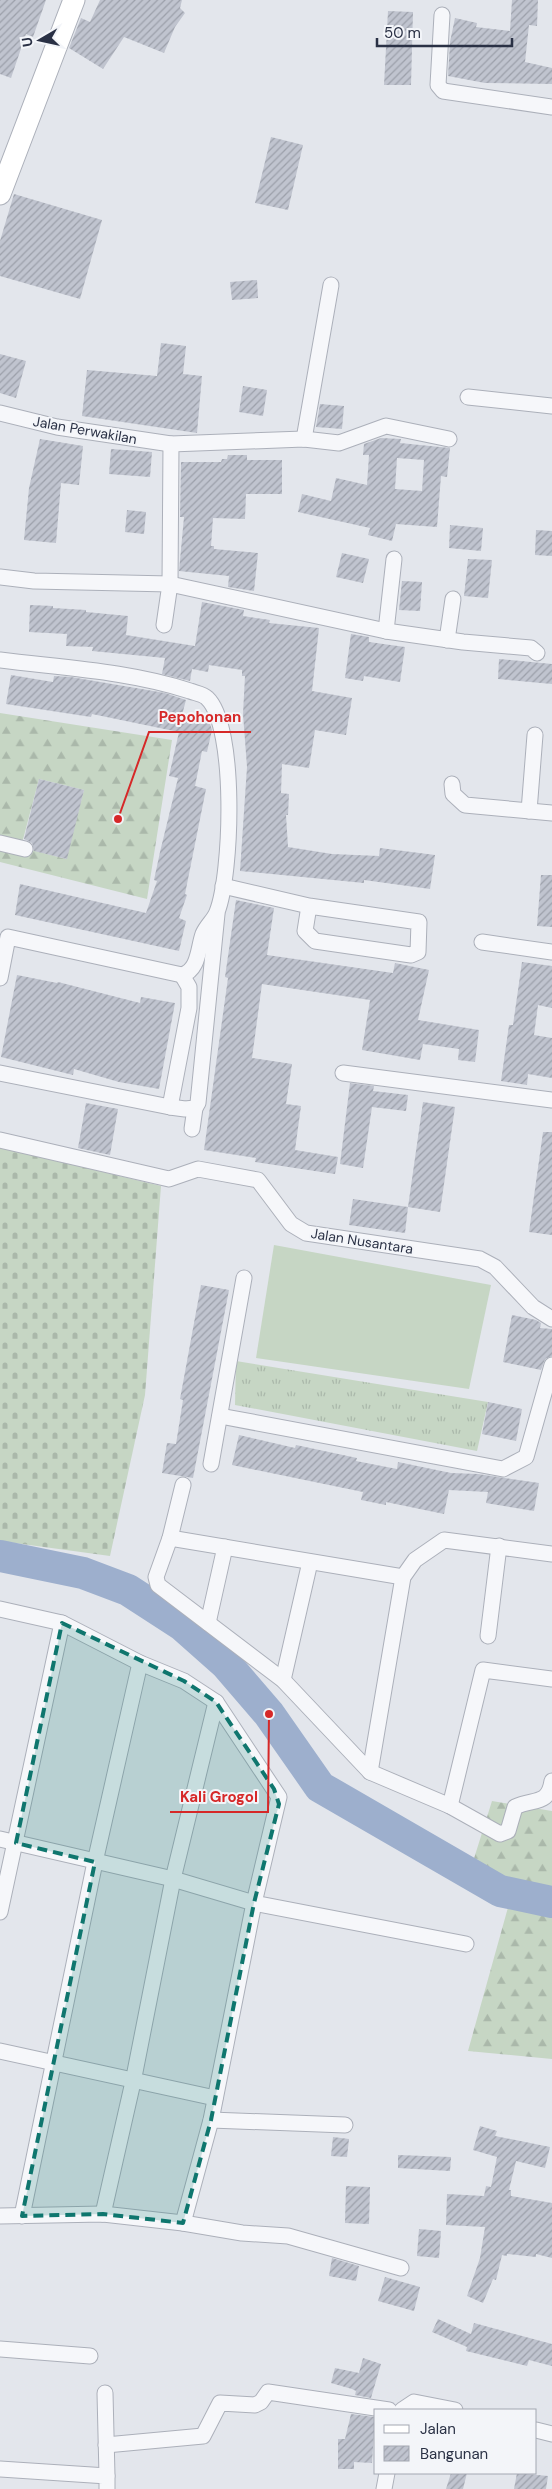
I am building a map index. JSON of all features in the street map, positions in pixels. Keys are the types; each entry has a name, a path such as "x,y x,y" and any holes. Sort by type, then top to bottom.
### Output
{"main road":[{"path":"3,187 74,0"}],"street":[{"path":"442,14 438,85 443,91 552,107"},
{"path":"304,439 331,285"},
{"path":"468,397 552,406"},
{"name":"Jalan Perwakilan","path":"0,413 57,427 171,444 304,439 339,443 386,426 449,439"},
{"path":"164,625 170,584 171,444"},
{"path":"386,631 394,559"},
{"path":"0,577 34,581 170,584 386,631 447,640 531,648 537,653"},
{"path":"447,640 453,599"},
{"path":"0,660 158,680 206,696 216,710 225,749 230,814 223,886 217,913 198,1102 195,1108 192,1129"},
{"path":"529,811 535,735"},
{"path":"452,784 453,794 465,805 552,813"},
{"path":"0,844 25,850"},
{"path":"223,886 309,906 419,922 418,952 412,955 315,941 305,931 309,906"},
{"path":"170,1107 189,1008 186,981 192,970 207,925 217,913"},
{"path":"0,978 4,936 186,981 208,996"},
{"path":"482,942 552,952"},
{"path":"0,1073 184,1110 195,1108"},
{"path":"343,1073 552,1100"},
{"name":"Jalan Nusantara","path":"0,1140 169,1179 198,1169 258,1180 291,1224 306,1233 480,1259 495,1267 532,1307 552,1319"},
{"path":"211,1464 244,1278"},
{"path":"220,1416 503,1469 526,1457 552,1365"},
{"path":"183,1485 170,1538 156,1581 158,1585 283,1680 370,1772 450,1806 500,1834 508,1831 515,1807 545,1798 550,1793 552,1781"},
{"path":"170,1538 403,1577"},
{"path":"370,1772 403,1577 415,1560 444,1540 552,1554"},
{"path":"488,1636 499,1546"},
{"path":"208,1623 225,1547"},
{"path":"283,1680 310,1562"},
{"path":"0,1609 62,1624 140,1663 184,1681 216,1702 279,1796 254,1904 211,2120 183,2223"},
{"path":"0,1912 62,1624"},
{"path":"22,2216 95,1862 140,1663"},
{"path":"450,1806 483,1670 552,1679"},
{"path":"103,2214 133,2082 173,1879 216,1702"},
{"path":"0,1839 173,1879 254,1904 466,1944"},
{"path":"0,2051 133,2082 215,2098"},
{"path":"211,2120 345,2126"},
{"path":"0,2216 103,2214 183,2223 242,2233 288,2236 401,2268"},
{"path":"0,2349 90,2356"},
{"path":"106,2445 203,2436 220,2403 259,2404 268,2392 382,2409"},
{"path":"0,2469 107,2482 105,2393"},
{"path":"404,2409 414,2402 450,2409"},
{"path":"537,2430 552,2434"},
{"path":"384,2489 387,2474"}],"highlighted area":[{"path":"62,1623 184,1681 216,1702 274,1789 279,1804 254,1903 211,2120 183,2223 103,2214 22,2216 95,1862 16,1843"}],"green space":[{"path":"0,713 172,740 147,899 0,862","holes":["39,779 84,790 66,859 21,847"]},
{"path":"0,1147 161,1186 145,1395 110,1556 0,1541"},
{"path":"274,1245 491,1285 469,1389 256,1358"},
{"path":"236,1361 488,1402 477,1451 235,1405"},
{"path":"492,1801 552,1811 552,2059 468,2051 512,1893 471,1868"}],"building":[{"path":"0,0 46,0 33,37 26,34 11,78 0,74"},
{"path":"100,0 182,0 180,8 185,13 175,27 164,53 124,37 103,69 69,48 81,18 90,22"},
{"path":"512,0 538,0 537,26 529,25 525,62 552,68 552,84 485,83 448,76 450,42 455,18 477,23 476,27 510,31"},
{"path":"388,11 413,12 411,85 384,85"},
{"path":"271,137 303,145 288,210 255,203"},
{"path":"14,194 102,220 80,299 0,276 0,241"},
{"path":"257,280 258,298 232,300 230,282"},
{"path":"161,343 186,346 183,374 202,376 197,433 82,416 87,370 157,376"},
{"path":"0,354 26,361 16,398 0,393"},
{"path":"243,386 267,390 263,416 239,412"},
{"path":"320,404 344,406 342,429 316,427"},
{"path":"381,438 401,439 400,443 450,448 447,477 441,476 437,527 396,524 392,541 368,535 370,528 298,512 302,494 331,501 336,478 367,485 369,455 363,455 364,444","holes":["397,458 424,460 422,491 395,489"]},
{"path":"40,439 83,446 79,485 61,483 56,543 24,540 29,488"},
{"path":"111,449 152,452 150,477 109,474"},
{"path":"228,455 247,455 247,460 282,460 282,494 246,494 245,519 213,518 211,546 214,546 214,549 258,553 254,591 228,587 229,576 179,571 184,517 180,517 181,462 221,462 222,459 227,459"},
{"path":"127,510 146,512 144,534 125,532"},
{"path":"450,525 483,528 481,551 449,548"},
{"path":"536,530 552,531 552,556 535,555"},
{"path":"342,553 369,559 363,583 336,577"},
{"path":"468,559 492,560 488,598 464,596"},
{"path":"402,581 422,582 420,611 399,610"},
{"path":"202,602 244,610 243,616 270,620 269,623 319,628 312,691 352,698 346,735 315,730 309,768 282,764 281,793 289,794 288,815 286,815 288,847 332,854 379,856 380,848 435,855 430,889 364,880 364,883 240,871 247,767 243,714 245,676 242,676 242,670 209,665 208,672 192,669 190,681 162,674 165,658 92,651 93,647 66,646 67,634 29,632 30,605 53,606 53,608 86,610 86,612 128,616 126,635 195,646"},
{"path":"351,634 369,637 369,642 405,647 400,682 364,676 363,681 345,678"},
{"path":"499,659 552,664 552,684 498,679"},
{"path":"11,675 53,682 54,676 71,677 165,693 186,700 182,715 209,721 212,730 207,752 202,751 195,786 206,789 185,894 187,895 179,918 186,921 179,951 15,915 20,884 146,913 157,881 154,880 178,778 169,776 179,732 92,714 91,717 6,704"},
{"path":"39,779 84,790 67,859 34,851 32,843 24,839"},
{"path":"541,875 552,875 552,927 537,926"},
{"path":"236,900 274,908 267,955 393,973 395,963 429,970 418,1020 479,1030 475,1062 458,1060 459,1049 423,1044 420,1060 362,1050 370,1000 262,984 252,1058 292,1064 286,1104 301,1106 295,1150 338,1157 335,1174 255,1162 256,1158 204,1150 228,978 225,977"},
{"path":"522,962 552,966 552,1008 538,1005 534,1035 552,1038 552,1078 528,1074 527,1085 501,1081 509,1025 513,1025"},
{"path":"17,975 58,982 140,1003 141,997 175,1003 159,1089 119,1082 74,1069 73,1075 1,1057"},
{"path":"350,1083 374,1086 373,1091 408,1095 406,1111 372,1107 363,1168 340,1164"},
{"path":"423,1102 455,1107 440,1212 408,1207"},
{"path":"86,1103 118,1109 110,1155 78,1148"},
{"path":"543,1132 552,1132 552,1235 529,1232"},
{"path":"353,1199 408,1207 405,1233 349,1225"},
{"path":"201,1285 229,1290 193,1478 162,1473 167,1443 176,1444 183,1400 180,1399"},
{"path":"512,1315 536,1320 541,1323 540,1328 552,1329 552,1356 545,1359 541,1370 503,1362"},
{"path":"488,1402 522,1409 516,1441 482,1434"},
{"path":"239,1435 295,1448 296,1445 357,1458 356,1461 397,1469 398,1462 451,1473 478,1474 539,1483 534,1511 486,1503 488,1492 449,1490 444,1514 386,1502 386,1505 361,1500 363,1492 232,1465"},
{"path":"480,2126 497,2131 495,2136 550,2147 545,2168 516,2161 509,2190 511,2190 511,2196 552,2203 552,2258 536,2254 536,2257 502,2255 496,2280 493,2279 483,2303 467,2296 480,2258 485,2227 446,2225 447,2194 484,2196 486,2186 491,2187 497,2157 473,2150"},
{"path":"333,2137 349,2139 347,2157 331,2156"},
{"path":"398,2155 451,2157 450,2171 398,2168"},
{"path":"346,2186 370,2187 369,2224 345,2223"},
{"path":"419,2229 441,2231 439,2258 417,2256"},
{"path":"332,2258 359,2266 356,2281 329,2276"},
{"path":"385,2277 420,2287 414,2311 378,2301"},
{"path":"438,2319 471,2334 474,2323 552,2344 552,2366 529,2360 527,2366 466,2351 467,2347 432,2332"},
{"path":"363,2358 381,2364 371,2398 355,2395 356,2391 352,2389 331,2383 335,2368 359,2373"},
{"path":"351,2414 374,2417 372,2463 354,2462 354,2469 338,2469 338,2439 345,2439"},
{"path":"451,2474 467,2474 463,2489 446,2489"},
{"path":"517,2474 548,2476 546,2489 514,2489"}],"waterway":[{"path":"0,1556 83,1573 128,1590 182,1625 226,1664 269,1714 320,1787 500,1891 552,1902"}],"place":[{"name":"Pepohonan","path":"118,819"},
{"name":"Kali Grogol","path":"269,1714"}]}
